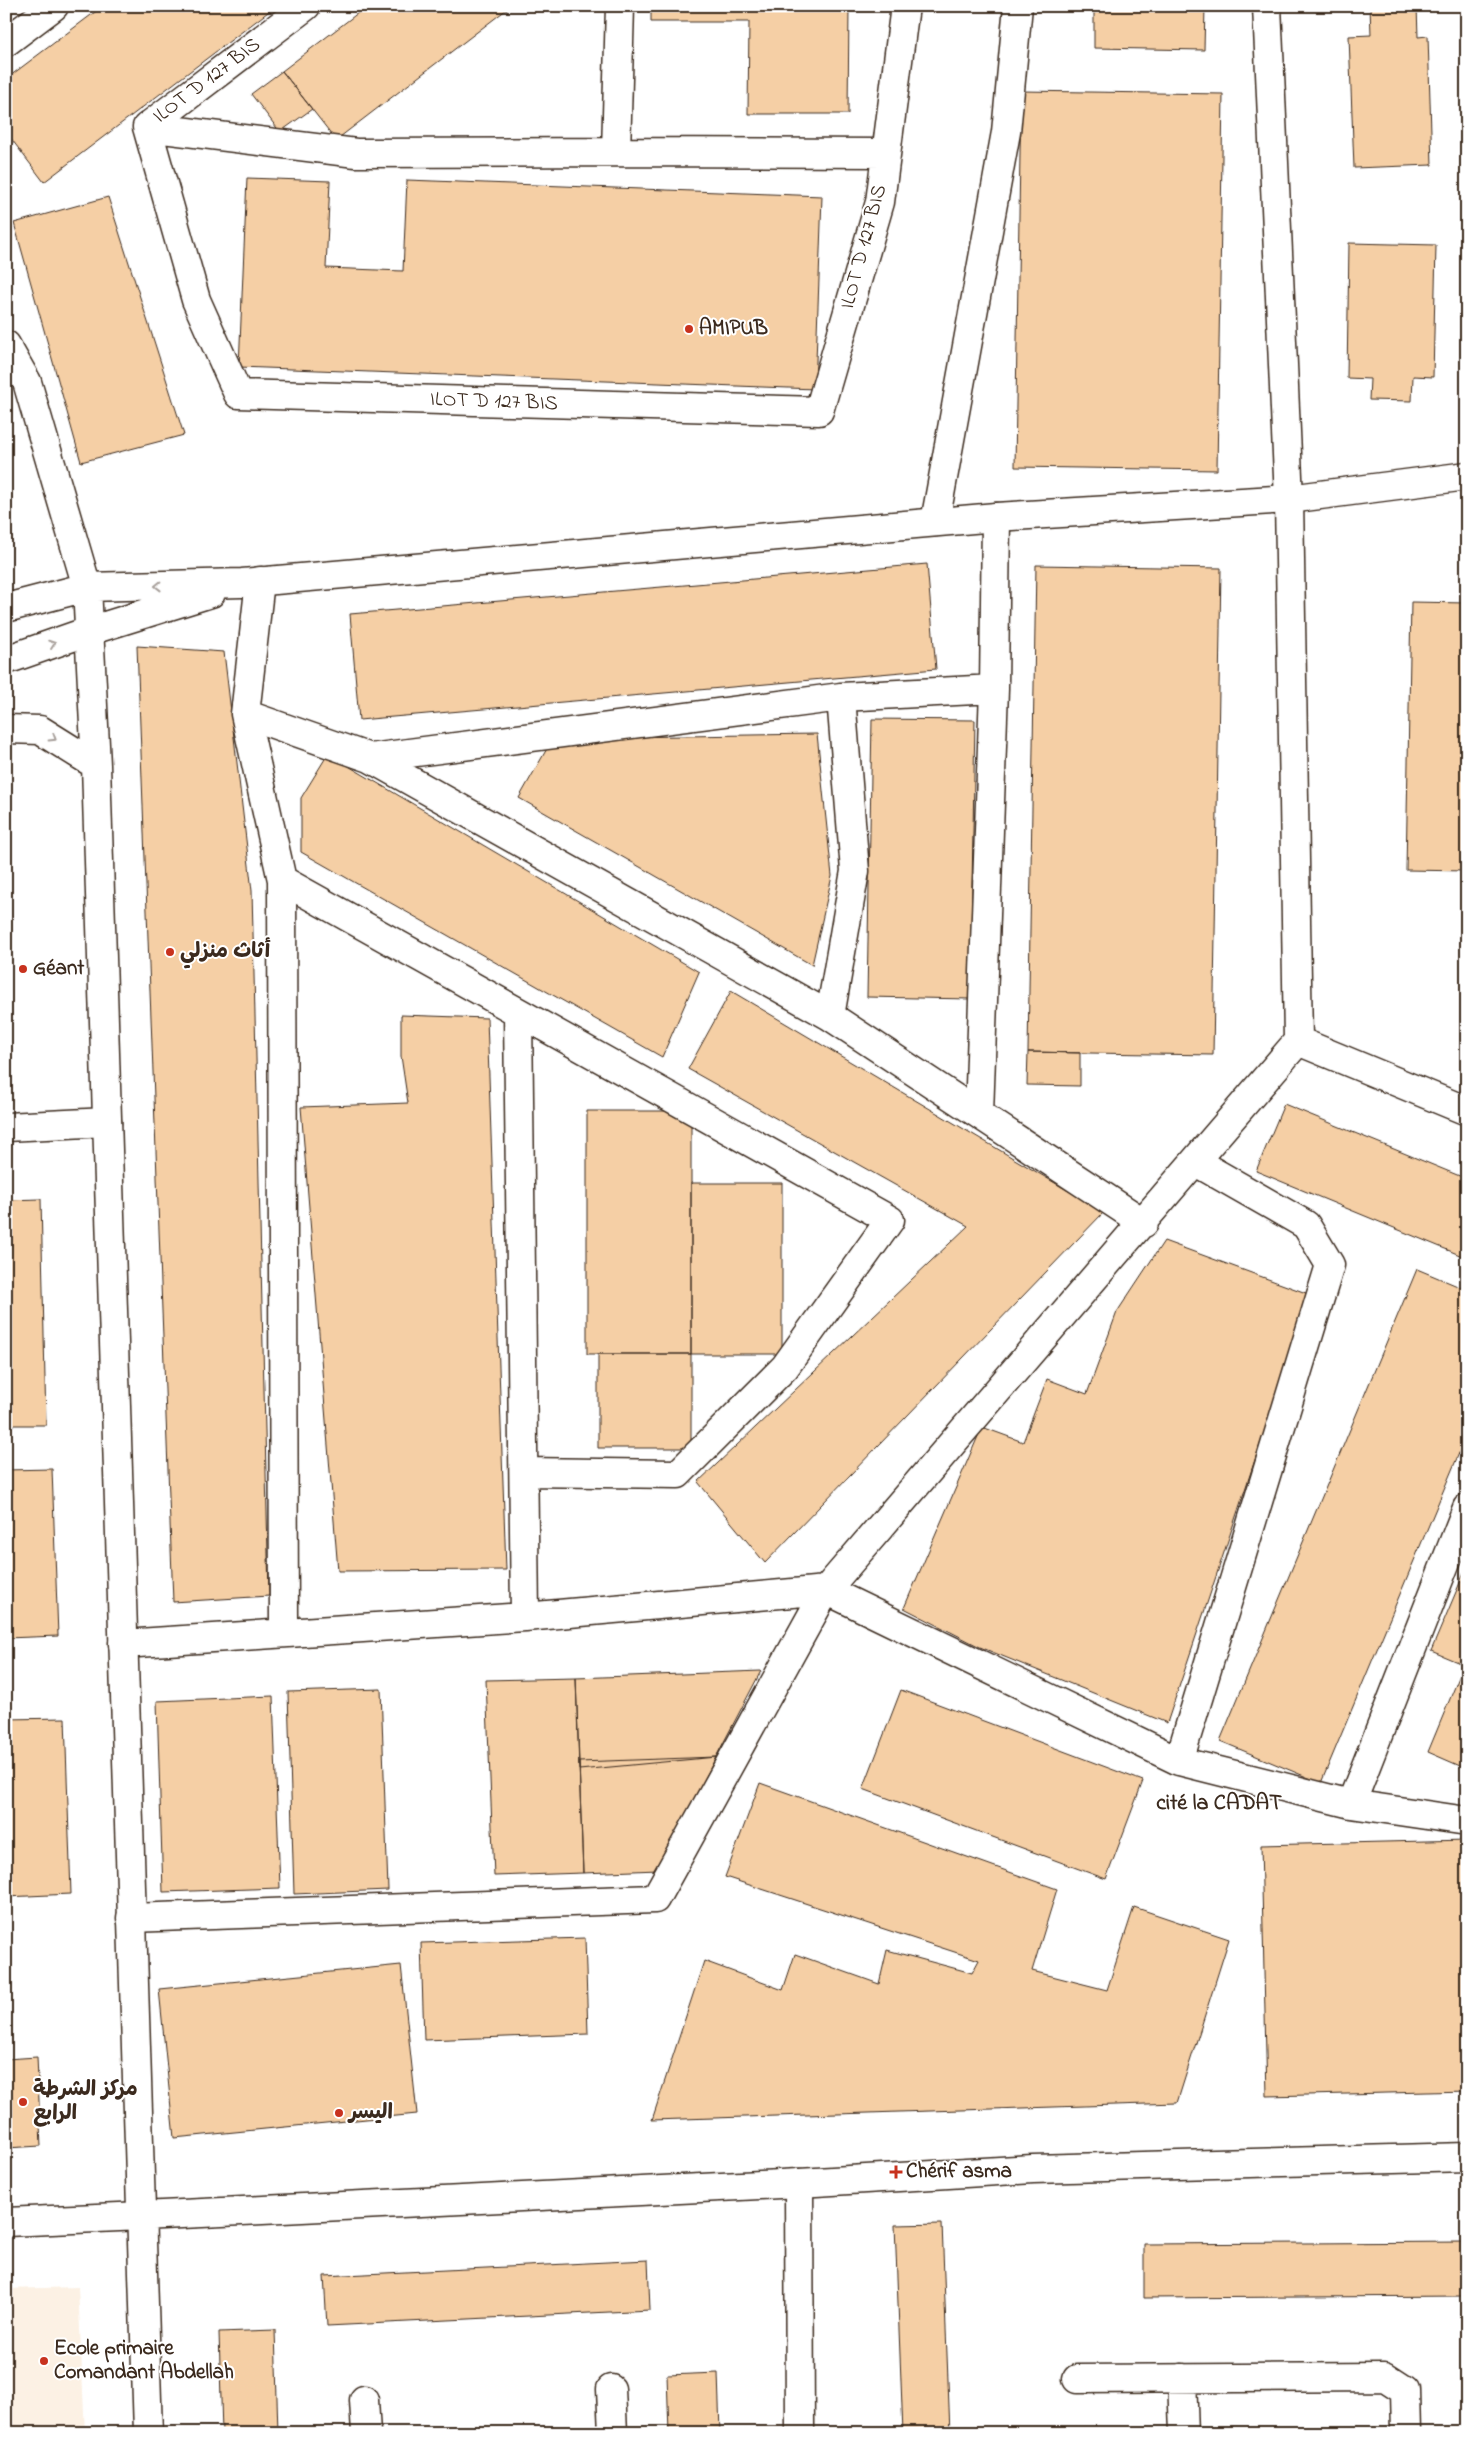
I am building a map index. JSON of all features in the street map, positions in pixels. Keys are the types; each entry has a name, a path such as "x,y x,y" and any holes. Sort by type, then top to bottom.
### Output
{"street":[{"path":"6,42 54,6"},
{"name":"ILOT D 127 BIS","path":"306,6 147,127 196,300 238,394 819,410 880,202 905,6"},
{"path":"616,152 620,6"},
{"path":"935,522 1006,132 1018,6"},
{"path":"131,1918 656,1899 826,1590 1298,1042 1289,499 1267,6"},
{"path":"147,127 356,153 886,153"},
{"path":"6,345 27,382 87,587 96,765 148,2433"},
{"path":"6,608 87,587 251,582 996,517 1289,499 1467,476"},
{"path":"979,1114 994,689 996,517"},
{"path":"6,660 89,631 251,582"},
{"path":"251,582 245,714 282,880 284,1632"},
{"path":"370,758 842,697 994,689"},
{"path":"830,1016 855,870 842,697"},
{"path":"245,714 370,758 830,1016 1144,1223"},
{"path":"6,729 40,730 96,765"},
{"path":"282,880 890,1220 786,1367 678,1474 524,1472"},
{"path":"518,1013 525,1617"},
{"path":"1298,1042 1467,1111"},
{"path":"6,1127 107,1122"},
{"path":"1179,1762 1330,1265 1306,1225 1196,1162"},
{"path":"1351,1804 1467,1508"},
{"path":"123,1644 525,1617 826,1590 1179,1762 1351,1804 1467,1821"},
{"path":"6,2222 799,2183 1033,2168 1467,2157"},
{"path":"799,2183 800,2433"},
{"path":"1077,2379 1385,2377 1405,2390 1406,2433"},
{"path":"1182,2378 1184,2433"},
{"path":"611,2388 613,2433"},
{"path":"364,2400 366,2433"}],"shaded area":[{"name":"Ecole primaire Comandant Abdellah","path":"78,2287 85,2433 6,2433 6,2289"}],"building":[{"path":"103,6 276,6 44,182 6,132 6,79"},
{"path":"367,6 511,6 336,140 282,71"},
{"path":"651,6 849,6 848,114 748,114 749,22 651,22"},
{"path":"1094,6 1205,6 1204,50 1094,48"},
{"path":"1370,6 1417,6 1418,37 1428,36 1432,165 1354,168 1349,36 1371,35"},
{"path":"282,71 312,109 280,132 251,94"},
{"path":"1021,91 1223,94 1217,470 1015,467"},
{"path":"247,178 330,181 326,268 403,271 407,180 822,196 815,389 239,367"},
{"path":"108,197 184,435 81,462 14,223"},
{"path":"1349,243 1436,245 1433,377 1413,376 1412,401 1369,400 1370,379 1347,378"},
{"path":"927,564 936,669 359,720 350,614"},
{"path":"1036,565 1221,568 1213,1055 1028,1052"},
{"path":"1411,602 1467,603 1467,871 1406,870"},
{"path":"137,646 224,652 252,891 269,1596 173,1602"},
{"path":"872,719 975,720 970,999 867,997"},
{"path":"817,734 832,876 812,965 519,798 553,738"},
{"path":"328,754 699,972 662,1057 301,852 301,798"},
{"path":"731,991 1104,1212 765,1563 698,1482 968,1226 688,1069"},
{"path":"401,1015 487,1018 506,1570 338,1571 301,1107 408,1103 401,1056"},
{"path":"1028,1052 1080,1053 1080,1086 1027,1085"},
{"path":"1284,1104 1467,1179 1467,1258 1256,1171"},
{"path":"587,1111 691,1111 691,1354 587,1354"},
{"path":"691,1183 782,1183 782,1354 691,1354"},
{"path":"41,1199 46,1425 6,1425 6,1200"},
{"path":"1164,1241 1317,1297 1282,1379 1167,1723 980,1647 904,1608 982,1427 1023,1442 1047,1379 1087,1394 1117,1312"},
{"path":"1417,1269 1467,1290 1467,1434 1321,1783 1220,1741"},
{"path":"598,1354 691,1354 691,1448 598,1448"},
{"path":"52,1469 58,1636 6,1638 6,1470"},
{"path":"1467,1566 1467,1666 1431,1651"},
{"path":"1464,1665 1467,1666 1467,1769 1428,1752"},
{"path":"761,1671 716,1757 579,1770 576,1678"},
{"path":"576,1678 583,1873 494,1876 486,1680"},
{"path":"381,1689 388,1890 294,1894 288,1692"},
{"path":"901,1690 1143,1781 1106,1879 863,1789"},
{"path":"273,1696 280,1888 163,1892 157,1701"},
{"path":"65,1718 71,1894 6,1897 6,1719"},
{"path":"716,1757 658,1870 583,1873 579,1762"},
{"path":"760,1783 1057,1889 1032,1971 1107,1990 1134,1907 1229,1939 1177,2103 652,2120 704,1961 783,1990 795,1954 879,1984 887,1950 972,1973 979,1960 725,1877"},
{"path":"1467,1840 1467,2091 1267,2096 1261,1845"},
{"path":"585,1938 588,2034 424,2040 421,1943"},
{"path":"401,1965 417,2114 174,2138 159,1989"},
{"name":"مركز الشرطة الرابع","path":"37,2057 41,2146 6,2148 6,2059"},
{"path":"942,2224 950,2433 903,2433 895,2225"},
{"path":"1467,2242 1467,2296 1144,2298 1144,2244"},
{"path":"648,2260 650,2310 327,2326 324,2276"},
{"path":"275,2330 278,2433 222,2433 219,2332"},
{"path":"718,2373 720,2433 669,2433 667,2375"}],"place":[{"name":"AMIPUB","path":"689,329"},
{"name":"أثاث منزلي","path":"170,952"},
{"name":"Géant","path":"23,969"},
{"name":"مركز الشرطة الرابع","path":"23,2102"},
{"name":"اليسر","path":"339,2113"},
{"name":"Chérif asma","path":"896,2172"},
{"name":"Ecole primaire Comandant Abdellah","path":"44,2361"}],"district":[{"name":"cité la CADAT","path":"1219,1804"}]}
